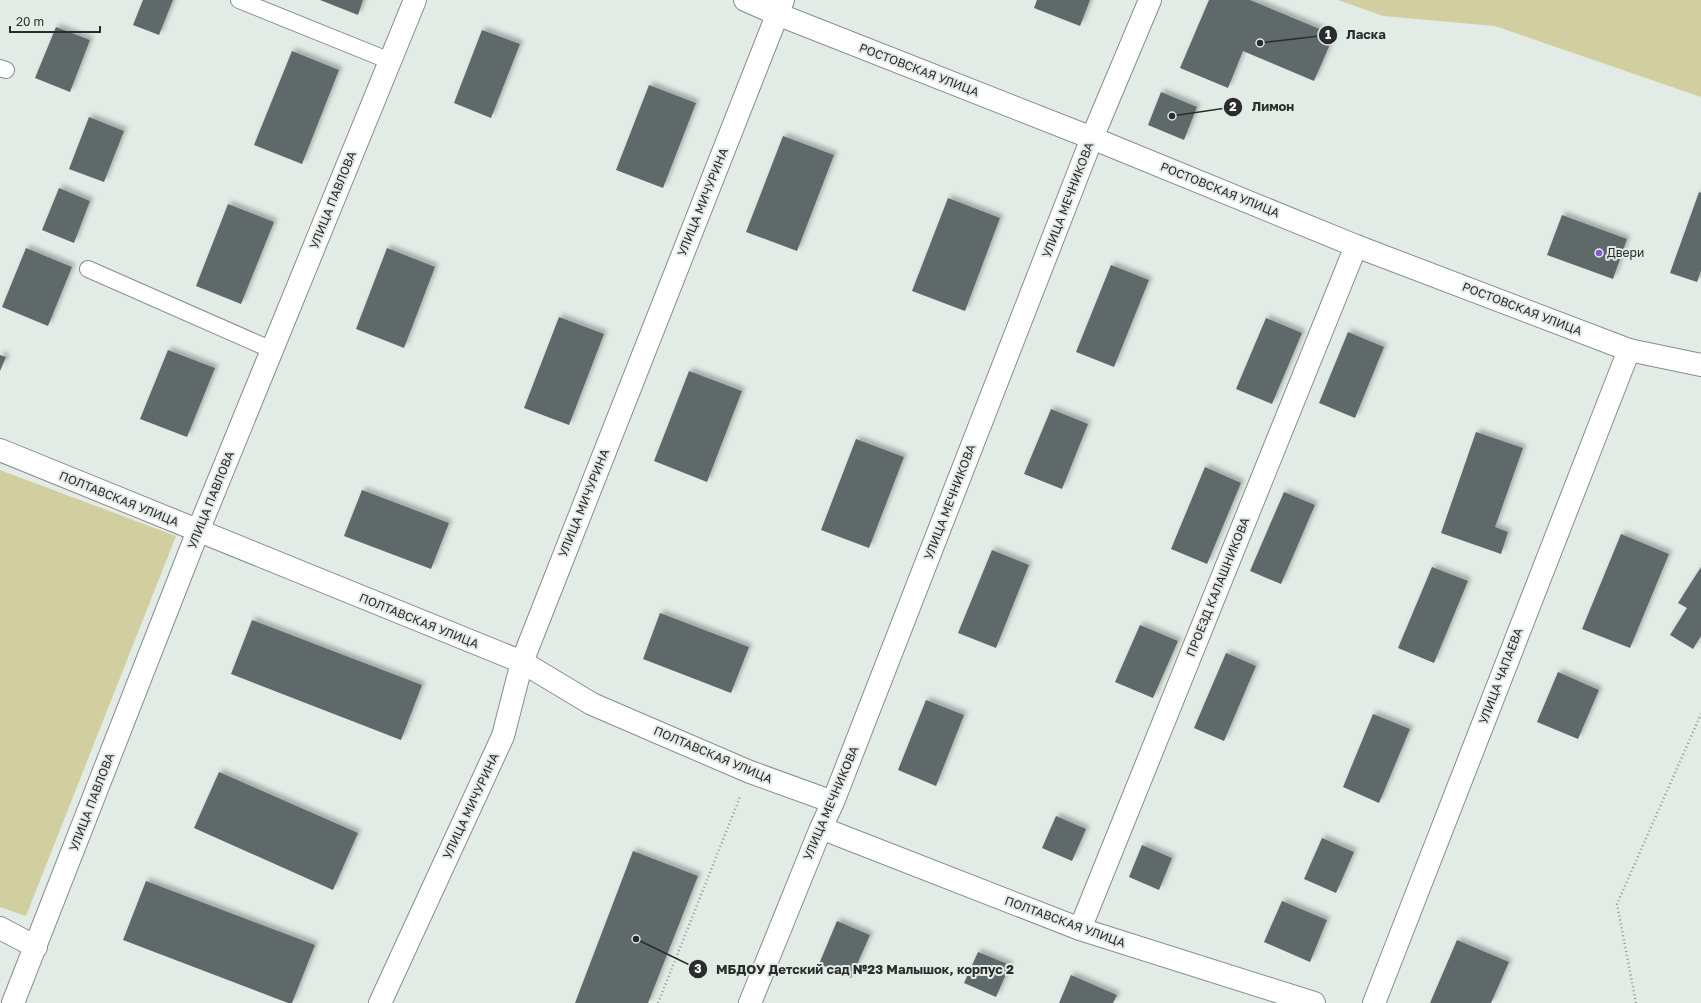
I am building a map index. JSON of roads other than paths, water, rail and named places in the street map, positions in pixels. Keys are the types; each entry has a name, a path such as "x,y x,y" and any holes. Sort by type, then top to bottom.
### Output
{"street":[{"name":"УЛИЦА ПАВЛОВА","path":"13,1003 198,531 415,0"},
{"name":"РОСТОВСКАЯ УЛИЦА","path":"745,0 780,7 1092,138 1356,246 1629,350 1701,365"},
{"name":"УЛИЦА МЕЧНИКОВА","path":"750,1003 833,802 1092,138 1150,0"},
{"name":"УЛИЦА МИЧУРИНА","path":"380,1003 503,736 522,662 780,7"},
{"name":"ПРОЕЗД КАЛАШНИКОВА","path":"1080,929 1356,246"},
{"name":"УЛИЦА ЧАПАЕВА","path":"1374,1003 1629,350"},
{"name":"ПОЛТАВСКАЯ УЛИЦА","path":"0,450 522,662 592,704 750,772 833,802"},
{"name":"ПОЛТАВСКАЯ УЛИЦА","path":"821,828 1080,929 1314,1003"},
{"path":"0,928 36,947"}],"lane":[{"path":"240,0 390,61"},
{"path":"88,269 272,350"}],"place":[{"name":"Ласка","path":"1260,43"},
{"name":"Лимон","path":"1172,116"},
{"name":"Двери","path":"1599,253"},
{"name":"МБДОУ Детский сад №23 Малышок, корпус 2","path":"636,939"}]}
